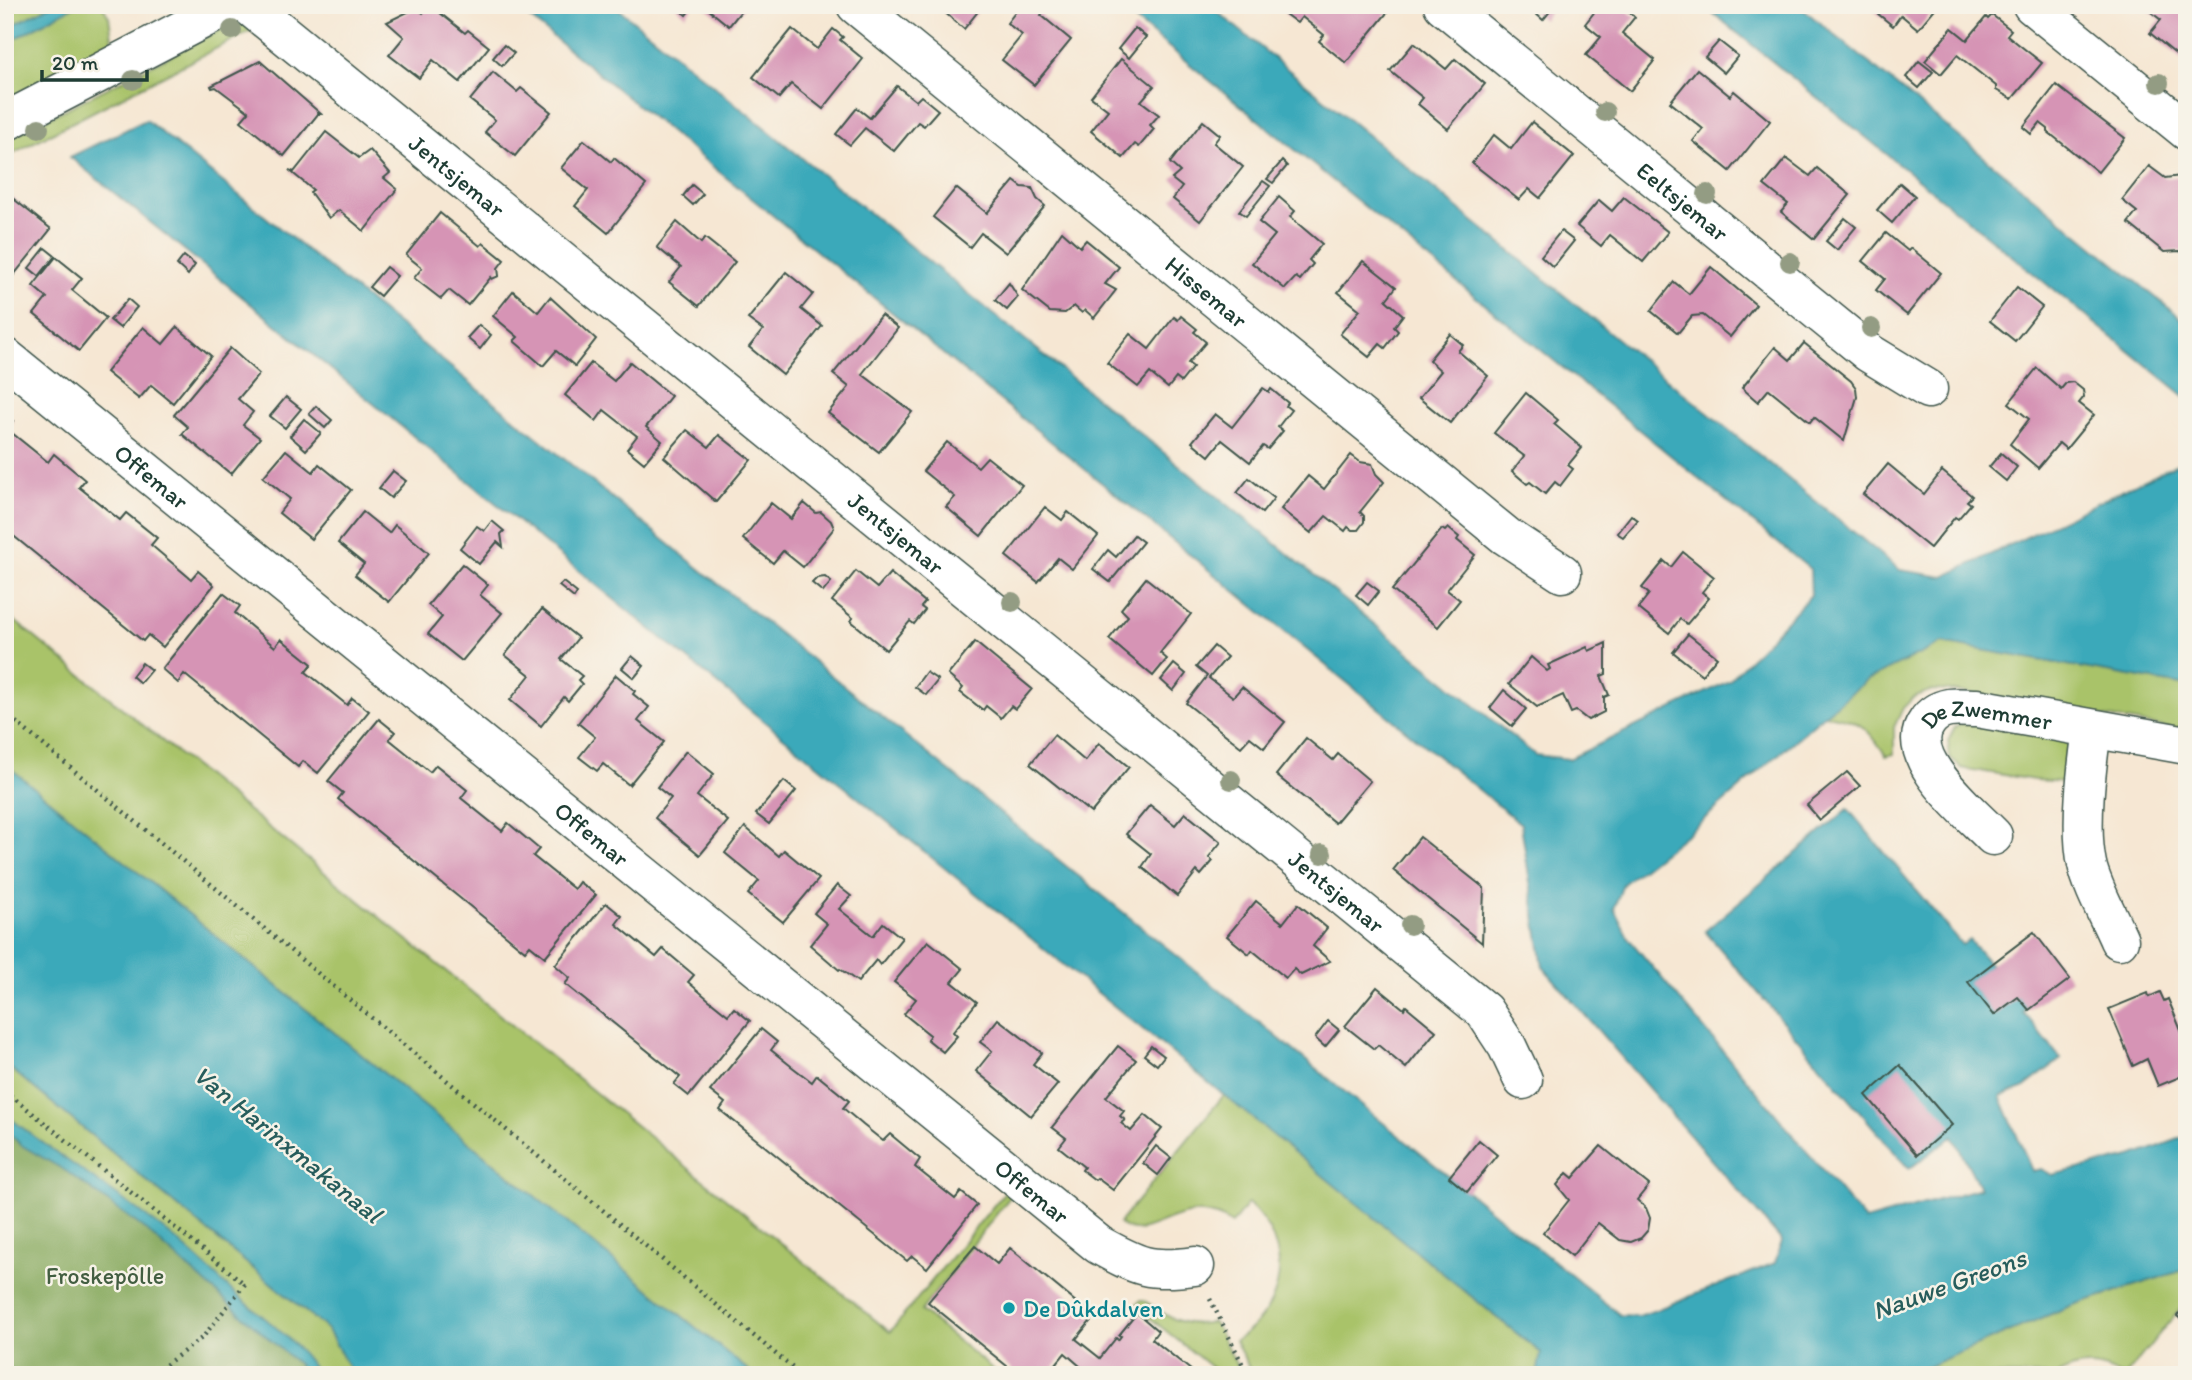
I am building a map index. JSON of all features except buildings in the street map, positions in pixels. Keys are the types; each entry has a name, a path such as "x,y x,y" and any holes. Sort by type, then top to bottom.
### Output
{"street":[{"path":"5,122 230,5"},
{"name":"Jentsjemar","path":"248,5 1484,1011 1507,1046 1523,1080"},
{"name":"Hissemar","path":"856,5 1506,536 1562,573"},
{"name":"Eeltsjemar","path":"1443,5 1869,353 1928,389"},
{"path":"2032,5 2187,131"},
{"name":"Offemar","path":"5,357 1099,1245 1135,1265 1167,1270 1195,1266"},
{"name":"De Zwemmer","path":"1993,836 1934,774 1925,759 1920,741 1922,728 1936,712 1949,708 1977,708 2187,746"},
{"path":"2092,729 2084,818 2087,865 2119,940"}],"path":[{"path":"5,713 801,1375"},
{"path":"5,1091 245,1284 203,1337 152,1375"},
{"path":"1195,1266 1248,1375"}],"green space":[{"path":"5,5 52,5 5,29"},
{"path":"76,5 102,5 109,17 113,45 5,102 5,44"},
{"path":"236,22 246,22 256,28 5,157 5,140"},
{"path":"5,613 890,1332 1008,1188 1013,1193 921,1311 1000,1375 754,1375 5,764"},
{"path":"1942,643 2187,686 2187,731 1955,691 1933,690 1915,696 1903,708 1894,727 1894,754 1886,756 1873,737 1861,726 1846,719 1824,715 1867,680"},
{"path":"1962,723 2075,739 2067,782 2034,780 1961,768 1950,757 1948,741 1955,727"},
{"name":"Froskepôlle","path":"5,1064 328,1330 353,1375 5,1375"},
{"path":"1224,1095 1541,1353 1537,1375 1253,1375 1235,1341 1253,1327 1275,1294 1279,1275 1278,1257 1273,1238 1263,1220 1248,1203 1232,1224 1214,1215 1197,1213 1181,1215 1141,1230 1130,1229 1119,1223"},
{"name":"Froskepôlle","path":"5,1129 21,1145 66,1171 142,1227 299,1365 304,1375 21,1375 5,1364"},
{"path":"2187,1269 2187,1300 2126,1375 2085,1366 2057,1375 1907,1375 2070,1306"},
{"path":"1141,1300 1176,1320 1193,1324 1214,1322 1242,1375 1221,1375 1135,1306"}],"water":[{"path":"52,5 76,5 5,44 5,29"},
{"name":"Nauwe Greons","path":"514,5 614,5 1535,755 1569,759 1729,681 1811,595 1810,569 1117,5 1209,5 1900,570 1944,577 2187,459 2187,686 1942,643 1867,680 1688,833 1623,884 1614,909 1629,939 1865,1221 1980,1188 1953,1136 1909,1169 1705,931 1848,809 1962,945 1969,940 2028,1007 2023,1012 2061,1059 2023,1088 2000,1096 2032,1171 2041,1169 2052,1175 2131,1157 2187,1136 2187,1269 2070,1306 1907,1375 1537,1375 1541,1353 70,157 146,120 1620,1315 1639,1316 1775,1263 1782,1241 1543,967 1521,824"},
{"path":"1703,5 1798,5 2187,323 2187,398"},
{"name":"Van Harinxmakanaal","path":"5,764 754,1375 353,1375 328,1330 5,1064"},
{"path":"5,1114 179,1242 281,1332 301,1352 318,1375 304,1375 299,1365 142,1227 66,1171 21,1145 5,1129"}],"place":[{"name":"De Dûkdalven","path":"1009,1308"}]}
